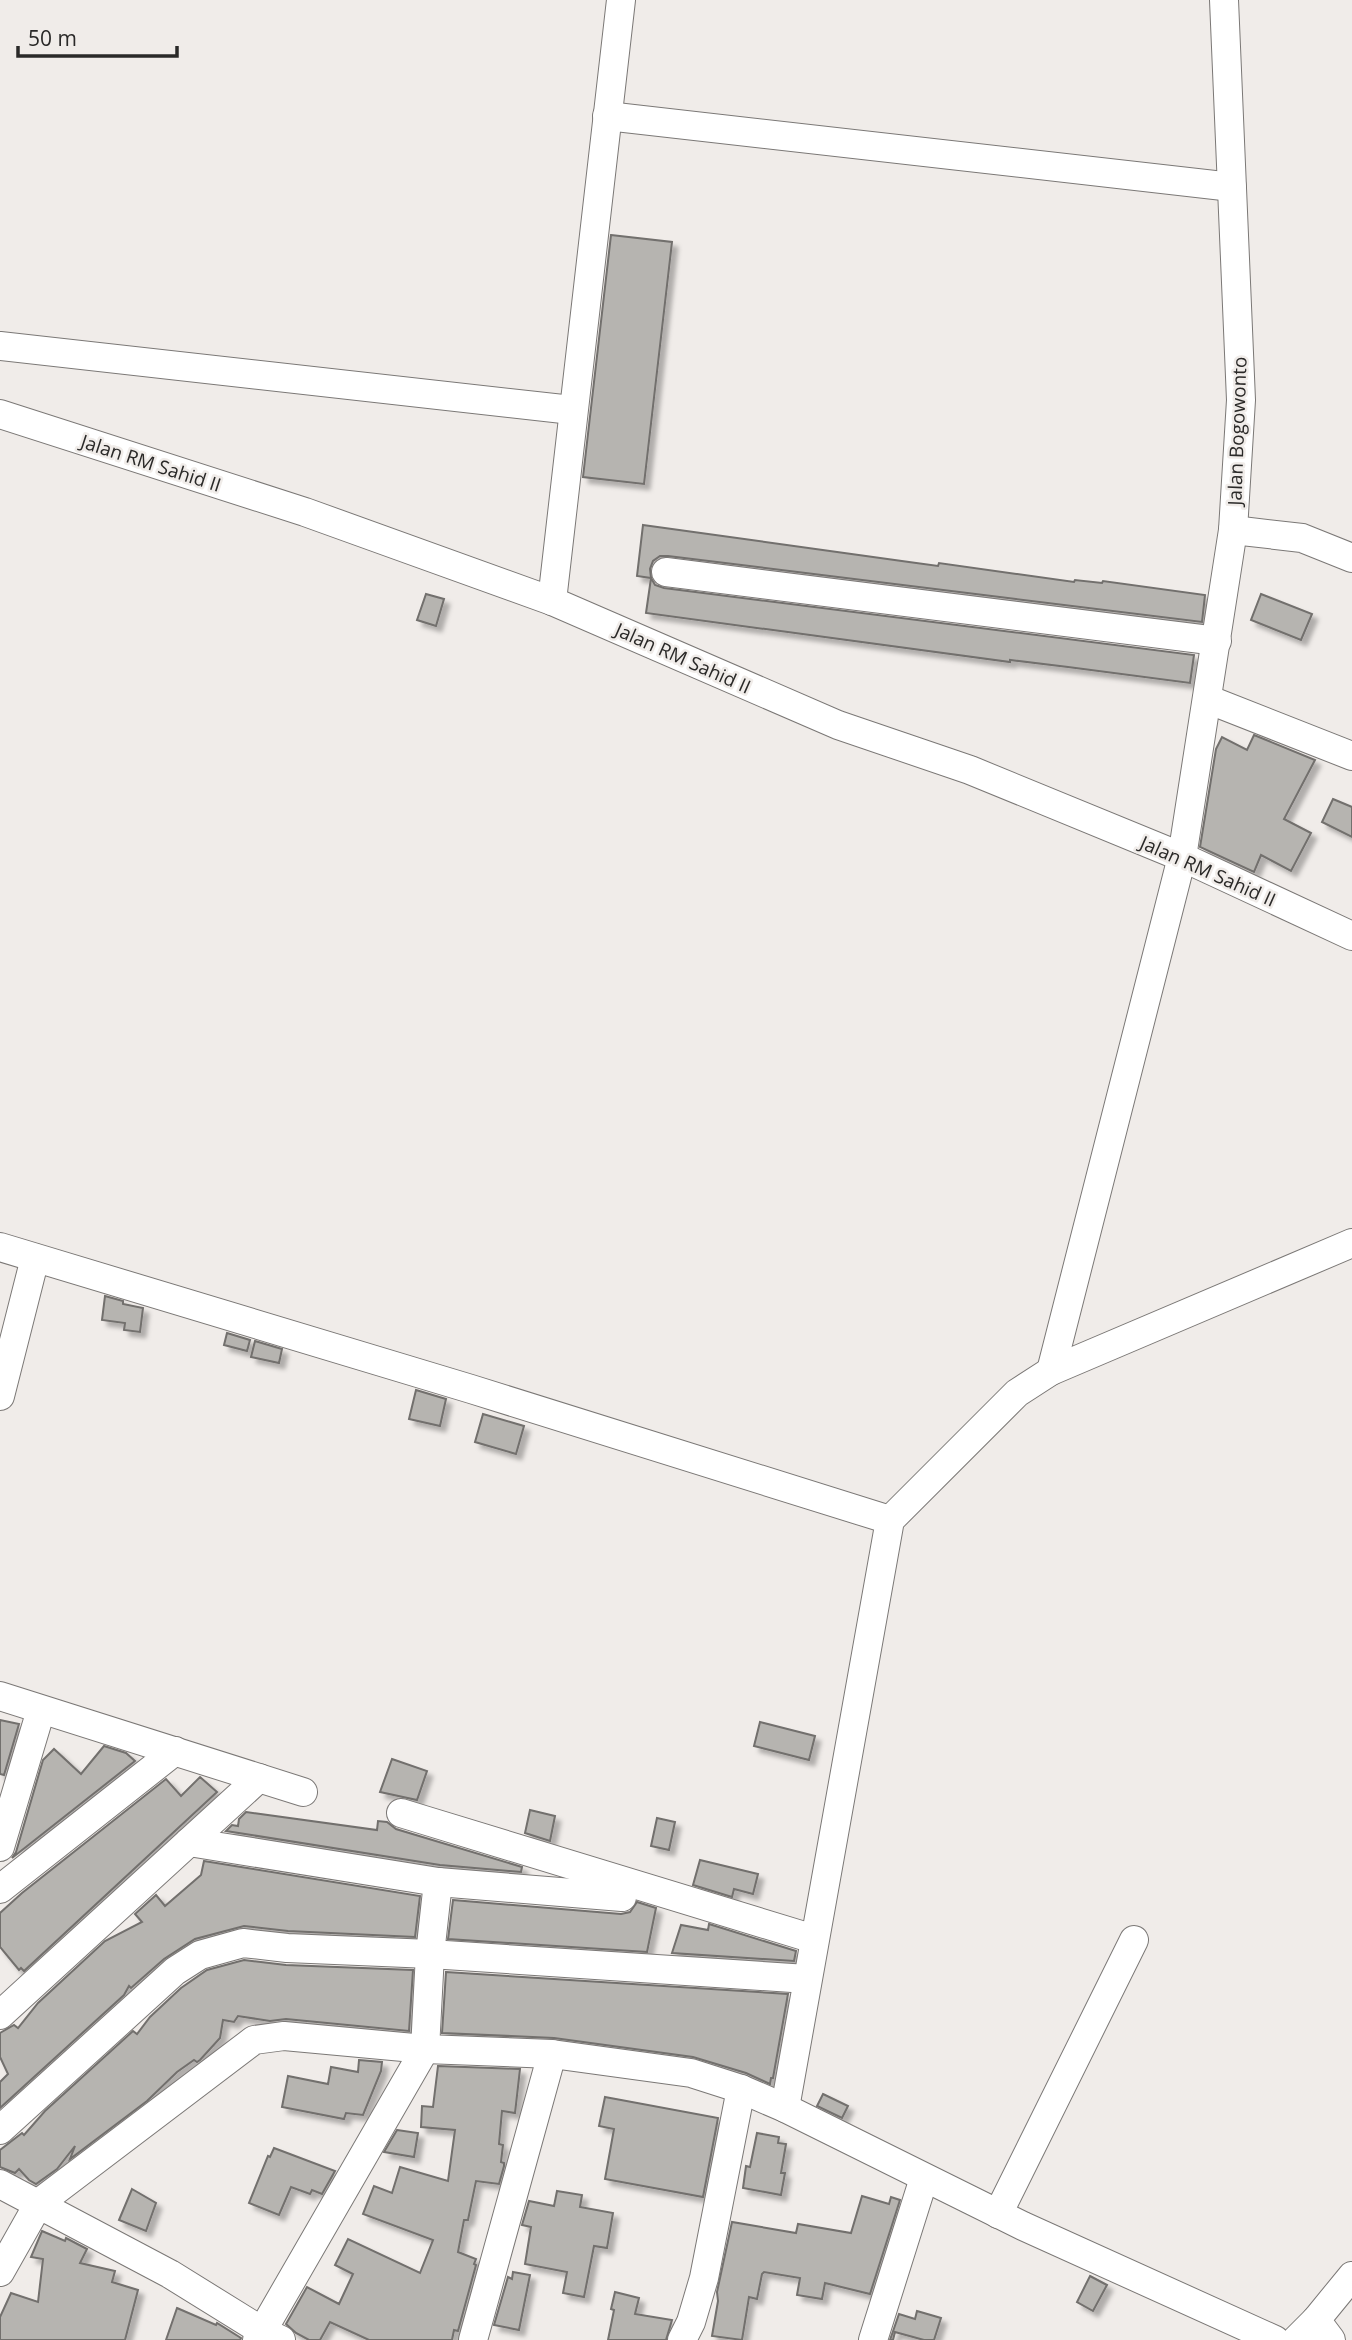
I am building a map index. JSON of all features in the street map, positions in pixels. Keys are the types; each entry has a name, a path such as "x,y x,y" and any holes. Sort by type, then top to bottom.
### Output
{"street":[{"path":"552,601 621,0"},
{"name":"Jalan Bogowonto","path":"1051,1371 1182,858 1233,530 1241,400 1224,0"},
{"path":"607,116 1232,187"},
{"path":"0,346 572,410"},
{"name":"Jalan RM Sahid II","path":"0,414 305,512 552,601 838,725 970,771 1182,858 1352,936"},
{"path":"1233,530 1302,538 1352,558"},
{"path":"666,572 1217,641"},
{"path":"1208,699 1352,756"},
{"path":"785,2108 890,1520 1008,1401 1051,1371 1352,1244"},
{"path":"0,1247 890,1520"},
{"path":"0,1396 35,1258"},
{"path":"0,1696 303,1792"},
{"path":"0,1847 41,1710"},
{"path":"0,1889 175,1751"},
{"path":"0,2015 259,1778"},
{"path":"401,1813 814,1939"},
{"path":"189,1842 438,1882 622,1897"},
{"path":"0,2184 170,2274 267,2337 425,2049 430,1954 438,1882"},
{"path":"998,2214 1134,1940"},
{"path":"0,2130 175,1971 200,1955 243,1943 287,1948 430,1954 807,1979"},
{"path":"0,2272 39,2203 254,2040 284,2036 425,2049 552,2054 691,2073 741,2089 785,2108 998,2214 1275,2340"},
{"path":"483,2338 552,2054"},
{"path":"682,2340 691,2322 704,2278 741,2089"},
{"path":"873,2340 924,2178"},
{"path":"1296,2340 1324,2330 1352,2276"}],"building":[{"path":"611,235 672,242 644,484 583,477"},
{"path":"643,525 938,566 939,563 1074,582 1103,581 1205,595 1202,622 668,556 660,556 653,561 651,578 637,576"},
{"path":"651,578 655,585 664,588 1194,655 1190,683 1010,662 646,613"},
{"path":"426,594 444,599 436,626 417,620"},
{"path":"1261,594 1312,614 1301,640 1251,620"},
{"path":"1254,735 1315,760 1284,819 1311,833 1291,871 1261,855 1254,872 1200,847 1216,749 1222,737 1247,750"},
{"path":"1333,799 1352,807 1352,837 1322,822"},
{"path":"105,1296 123,1301 123,1304 143,1308 140,1332 124,1330 125,1323 102,1320"},
{"path":"227,1333 250,1340 247,1351 224,1345"},
{"path":"255,1341 282,1349 279,1363 251,1357"},
{"path":"416,1390 446,1399 440,1426 409,1419"},
{"path":"483,1414 524,1426 516,1454 475,1442"},
{"path":"0,1720 19,1724 4,1775 0,1774"},
{"path":"760,1722 815,1736 809,1760 754,1746"},
{"path":"104,1746 126,1753 135,1761 12,1858 43,1760 54,1749 81,1774"},
{"path":"392,1759 427,1771 417,1800 380,1792"},
{"path":"200,1777 217,1792 24,1971 21,1968 19,1970 0,1947 0,1913 166,1779 181,1796"},
{"path":"530,1810 555,1816 550,1841 525,1833"},
{"path":"246,1812 377,1830 378,1821 387,1822 396,1829 522,1867 521,1872 440,1865 226,1831 232,1825 238,1826 239,1819"},
{"path":"657,1818 675,1822 669,1850 651,1846"},
{"path":"700,1860 758,1874 753,1894 734,1889 732,1897 693,1885"},
{"path":"204,1861 420,1896 415,1937 288,1931 244,1926 195,1939 164,1959 131,1988 129,1986 124,1995 0,2108 0,2082 8,2074 0,2057 0,2033 14,2025 18,2028 38,2003 105,1941 142,1922 135,1914 156,1895 165,1906 201,1875"},
{"path":"453,1900 621,1914 630,1912 637,1902 656,1908 647,1952 448,1939"},
{"path":"709,1924 796,1951 794,1961 672,1953 681,1925 708,1930"},
{"path":"244,1960 286,1965 413,1970 409,2031 286,2019 270,2021 238,2016 234,2022 223,2020 220,2038 200,2060 194,2060 177,2072 147,2101 70,2159 75,2146 57,2169 36,2184 19,2169 15,2173 0,2167 0,2150 22,2133 24,2135 45,2111 133,2031 137,2034 150,2017 181,1988 207,1970"},
{"path":"446,1972 788,1994 773,2078 770,2084 746,2073 693,2057 554,2038 442,2033"},
{"path":"359,2060 382,2062 363,2115 346,2113 344,2119 282,2107 288,2076 328,2084 331,2067 358,2072"},
{"path":"438,2066 520,2069 515,2113 502,2111 499,2144 503,2145 501,2162 504,2166 499,2184 476,2181 468,2220 464,2220 458,2252 476,2259 476,2265 458,2331 454,2330 452,2340 369,2340 330,2322 320,2340 309,2340 286,2324 307,2287 339,2304 353,2274 335,2265 348,2239 420,2273 433,2240 363,2214 374,2186 392,2193 400,2167 448,2181 455,2130 421,2127 422,2106 433,2107"},
{"path":"823,2094 848,2106 842,2118 817,2106"},
{"path":"605,2097 718,2118 703,2197 605,2179 614,2129 599,2126"},
{"path":"397,2130 418,2133 414,2157 384,2152"},
{"path":"757,2133 779,2137 778,2143 786,2144 781,2173 785,2173 781,2195 743,2188 746,2166 750,2167"},
{"path":"274,2148 335,2171 322,2194 312,2190 310,2194 291,2187 279,2215 249,2203 268,2156 270,2157"},
{"path":"132,2189 156,2203 146,2231 119,2220"},
{"path":"557,2191 582,2195 580,2207 613,2213 607,2248 594,2246 584,2297 563,2293 567,2272 525,2264 531,2227 522,2225 529,2201 554,2206"},
{"path":"862,2196 889,2204 891,2197 900,2200 870,2294 825,2283 822,2299 797,2295 800,2278 764,2272 757,2299 749,2297 742,2340 712,2336 717,2292 732,2222 796,2233 798,2224 851,2233"},
{"path":"42,2231 65,2241 66,2238 87,2249 80,2263 115,2271 112,2282 138,2290 125,2340 0,2340 0,2317 11,2293 38,2302 43,2259 31,2257"},
{"path":"513,2272 530,2275 519,2330 494,2325 508,2277 512,2279"},
{"path":"1090,2276 1107,2285 1093,2311 1077,2302"},
{"path":"615,2292 639,2298 635,2314 672,2320 666,2340 608,2340"},
{"path":"177,2308 216,2325 217,2323 241,2338 166,2340"},
{"path":"917,2311 941,2318 934,2340 895,2332 893,2340 890,2340 899,2314 915,2319"}]}
